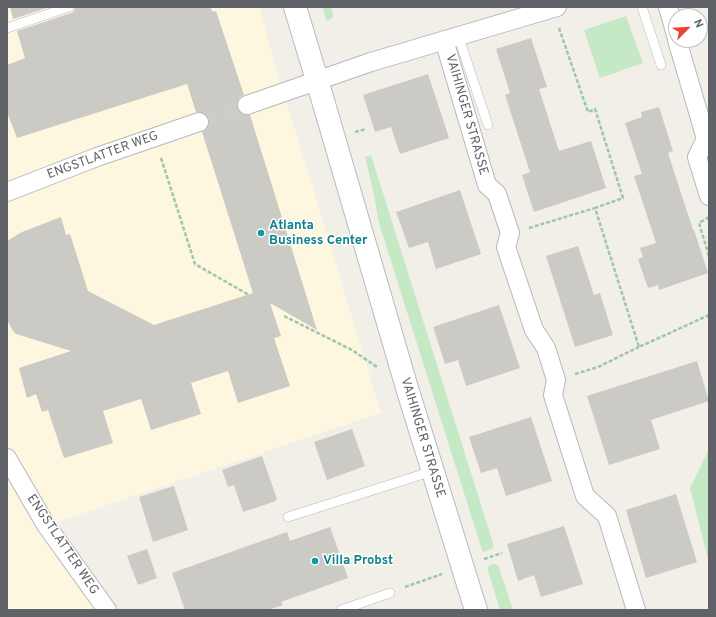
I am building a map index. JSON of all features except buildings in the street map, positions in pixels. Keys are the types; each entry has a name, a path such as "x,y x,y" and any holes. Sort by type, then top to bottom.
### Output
{"main road":[{"name":"VAIHINGER STRASSE","path":"295,7 407,388 476,610"}],"street":[{"name":"VAIHINGER STRASSE","path":"317,80 366,63 451,38 527,12 555,8"},
{"name":"VAIHINGER STRASSE","path":"451,38 487,184 497,194 510,233 506,247 534,330 546,348 556,380 553,395 585,496 607,516 636,610"},
{"path":"679,48 706,139 697,157 709,196"},
{"path":"248,105 317,80"},
{"name":"ENGSTLATTER WEG","path":"7,192 97,157 199,122"},
{"name":"ENGSTLATTER WEG","path":"7,458 46,526 107,610"}],"lane":[{"path":"7,28 68,7"},
{"path":"642,7 662,65"},
{"path":"451,38 488,125"},
{"path":"288,517 433,471"},
{"path":"341,610 390,593"}],"path":[{"path":"510,233 595,208 623,198 595,109 588,112 555,8"},
{"path":"155,137 195,264 249,295"},
{"path":"595,208 639,347"},
{"path":"709,216 699,223 709,256"},
{"path":"576,374 598,366 709,315"},
{"path":"284,316 352,350 407,388"},
{"path":"390,593 463,566"}],"shaded area":[{"path":"7,7 260,7 266,34 381,413 47,525 107,610 7,610"}],"green space":[{"path":"323,7 331,7 333,14 332,18 329,20 326,20"},
{"path":"626,16 643,63 600,78 584,30"},
{"path":"371,155 493,543 493,548 484,552 482,550 379,223 365,157"},
{"path":"709,449 709,563 690,488"},
{"path":"493,564 498,565 513,610 500,610 487,567"}],"tunnel":[{"path":"199,122 247,105"}],"place":[{"name":"Atlanta Business Center","path":"261,233"},
{"name":"Villa Probst","path":"315,561"}]}
